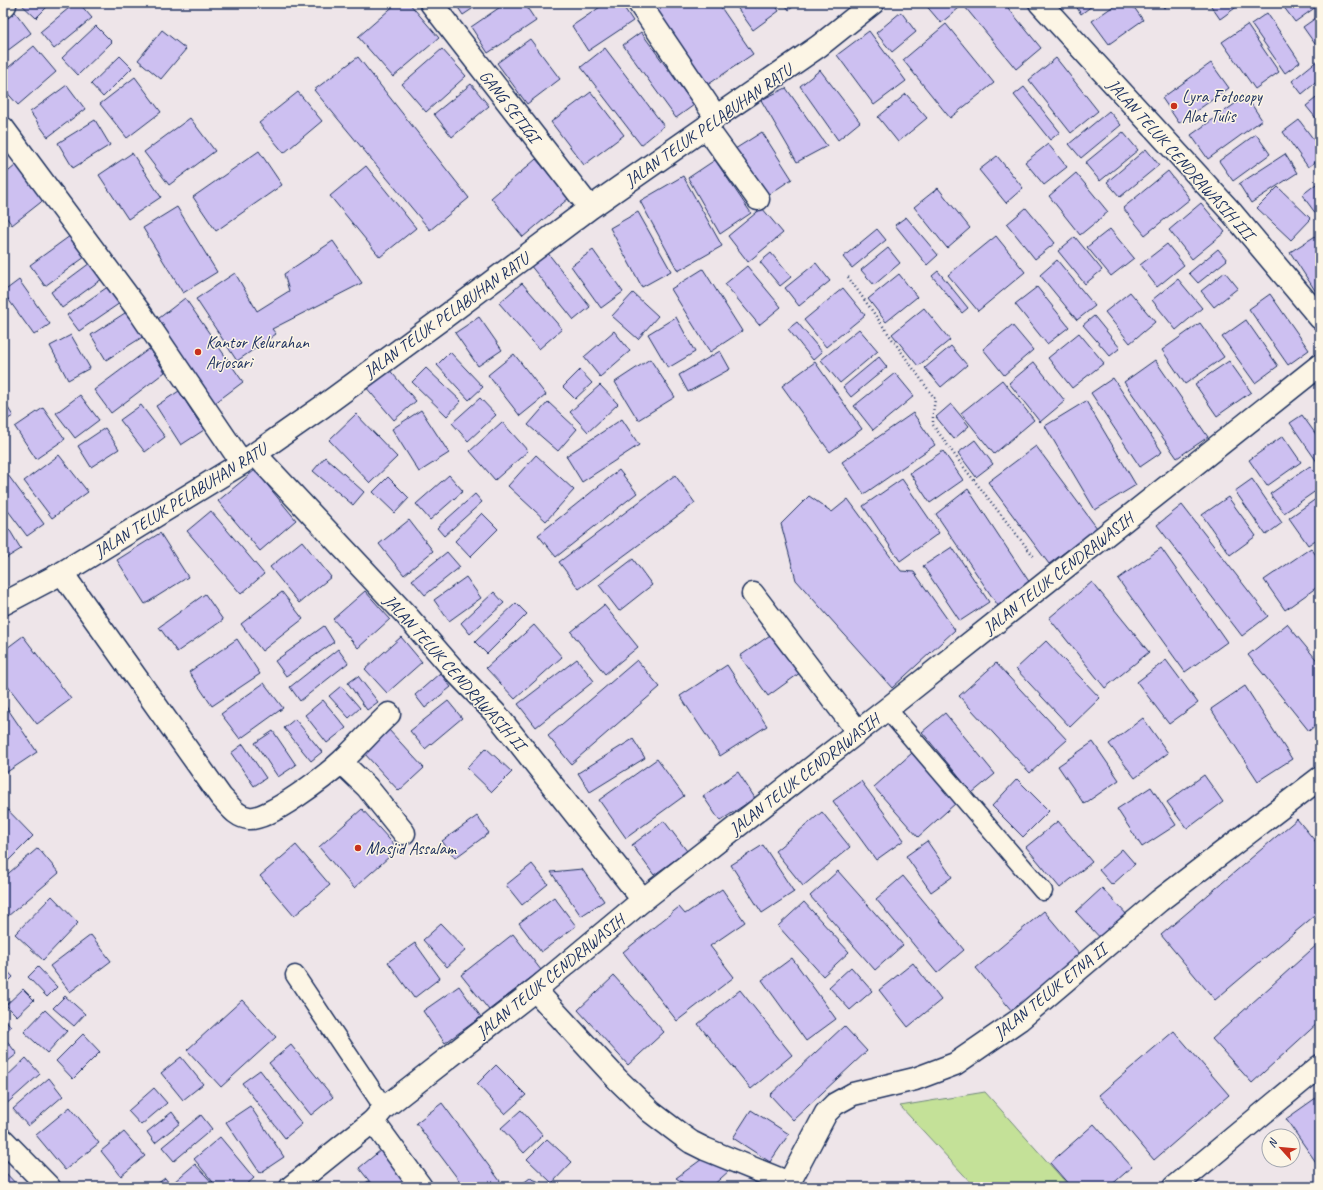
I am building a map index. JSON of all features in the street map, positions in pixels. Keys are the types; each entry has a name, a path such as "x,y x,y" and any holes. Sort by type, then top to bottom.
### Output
{"street":[{"name":"GANG SETIGI","path":"431,3 590,208"},
{"path":"639,3 758,199"},
{"name":"JALAN TELUK PELABUHAN RATU","path":"3,604 62,573 249,458 385,360 590,208 819,46 873,3"},
{"name":"JALAN TELUK CENDRAWASIH III","path":"1040,3 1232,213 1320,318"},
{"name":"JALAN TELUK CENDRAWASIH II","path":"3,128 249,458 407,616 453,669 497,715 643,900"},
{"name":"JALAN TELUK CENDRAWASIH","path":"291,1187 379,1114 535,990 643,900 858,732 1320,365"},
{"path":"62,573 221,796 236,813 247,818 253,818 270,812 317,781 341,762 389,714"},
{"path":"753,594 858,732"},
{"path":"341,762 367,788 404,833"},
{"name":"JALAN TELUK ETNA II","path":"787,1185 826,1113 835,1104 853,1094 915,1080 955,1064 1019,1020 1160,901 1320,778"},
{"path":"535,990 618,1080 651,1112 691,1142 787,1185"},
{"path":"1174,1187 1320,1066"},
{"path":"379,1114 420,1187"},
{"path":"3,1140 49,1187"}],"lane":[{"path":"887,709 1043,891"},
{"path":"295,975 379,1114"}],"path":[{"path":"848,277 935,399 933,425 962,465 1051,579"}],"green space":[{"path":"985,1092 1070,1187 975,1187 900,1106"}],"building":[{"path":"20,3 51,3 36,18"},
{"path":"75,3 79,3 92,18 54,49 40,32"},
{"path":"397,3 409,3 439,38 393,77 358,37"},
{"path":"455,3 481,3 463,15"},
{"path":"506,3 524,3 536,21 488,53 471,27"},
{"path":"606,3 621,3 633,21 588,51 572,26"},
{"path":"645,3 718,3 753,54 703,88"},
{"path":"734,3 774,3 779,11 753,30"},
{"path":"784,3 798,3 789,10"},
{"path":"924,3 965,3 941,23"},
{"path":"970,3 1004,3 1041,48 1016,69 965,7"},
{"path":"1074,3 1096,3 1081,14"},
{"path":"1118,3 1131,3 1143,20 1109,44 1092,21"},
{"path":"1160,3 1170,3 1164,8"},
{"path":"1209,3 1242,3 1220,19"},
{"path":"1287,3 1320,4 1295,22 1283,6"},
{"path":"12,8 31,33 3,54 3,15"},
{"path":"901,12 916,32 892,52 876,33"},
{"path":"1267,13 1300,62 1285,73 1251,24"},
{"path":"1320,15 1320,40 1315,44 1303,27"},
{"path":"946,24 994,83 950,118 903,60"},
{"path":"1247,25 1279,72 1255,89 1222,42"},
{"path":"96,26 112,42 78,75 62,58"},
{"path":"162,30 186,49 161,79 138,60"},
{"path":"869,31 906,81 874,105 837,55"},
{"path":"641,32 694,105 676,118 623,45"},
{"path":"530,39 560,79 527,104 497,63"},
{"path":"34,46 56,72 18,105 3,88 3,72"},
{"path":"605,48 664,126 641,145 581,67"},
{"path":"442,49 466,76 426,112 402,84"},
{"path":"120,56 132,68 103,97 91,84"},
{"path":"358,57 469,198 430,230 314,90"},
{"path":"1056,58 1098,111 1071,133 1029,80"},
{"path":"1318,60 1320,62 1320,79 1302,94 1292,81"},
{"path":"1211,63 1229,88 1179,123 1162,98"},
{"path":"820,70 860,122 838,140 800,86"},
{"path":"135,77 161,112 127,138 100,104"},
{"path":"471,84 489,106 452,137 434,114"},
{"path":"67,85 85,109 48,137 30,112"},
{"path":"1024,87 1060,132 1050,140 1014,95"},
{"path":"786,88 827,146 797,162 761,100"},
{"path":"298,92 322,121 284,153 259,123"},
{"path":"591,92 624,135 584,165 551,122"},
{"path":"906,94 927,118 898,142 878,117"},
{"path":"1320,95 1320,123 1306,106"},
{"path":"1246,96 1262,120 1208,159 1191,135"},
{"path":"1109,111 1121,125 1081,158 1069,144"},
{"path":"190,118 215,151 169,185 144,152"},
{"path":"95,120 110,145 73,168 58,143"},
{"path":"1299,120 1320,148 1320,159 1308,167 1283,132"},
{"path":"762,132 792,179 765,197 735,149"},
{"path":"1123,132 1138,150 1100,181 1085,163"},
{"path":"1256,134 1270,154 1233,181 1219,161"},
{"path":"1048,144 1067,167 1044,185 1025,162"},
{"path":"1146,149 1159,165 1120,197 1107,182"},
{"path":"259,151 282,185 216,231 193,197"},
{"path":"132,153 161,197 128,219 99,175"},
{"path":"1285,154 1297,173 1251,203 1239,184"},
{"path":"997,156 1023,188 1006,203 979,170"},
{"path":"536,159 569,198 523,237 491,198"},
{"path":"22,160 50,195 12,225 3,213 3,176"},
{"path":"715,160 751,213 720,234 688,178"},
{"path":"366,166 416,228 380,257 330,196"},
{"path":"1168,171 1190,199 1145,235 1123,208"},
{"path":"1076,173 1108,212 1080,235 1049,196"},
{"path":"683,176 722,246 678,271 640,201"},
{"path":"1320,181 1320,217 1319,218 1302,195"},
{"path":"1278,187 1311,219 1291,240 1257,208"},
{"path":"938,188 970,228 947,248 914,207"},
{"path":"1201,203 1225,232 1192,259 1169,230"},
{"path":"177,207 217,272 183,293 143,228"},
{"path":"762,208 783,233 748,262 728,236"},
{"path":"1026,208 1055,243 1035,259 1007,224"},
{"path":"638,212 671,271 642,287 610,228"},
{"path":"906,217 938,255 927,265 895,225"},
{"path":"877,229 886,240 852,268 843,257"},
{"path":"1110,229 1134,258 1111,276 1087,247"},
{"path":"74,233 89,254 45,286 30,265"},
{"path":"1317,235 1320,240 1320,298 1290,252"},
{"path":"996,236 1025,272 978,311 948,275"},
{"path":"1075,237 1102,270 1085,284 1058,251"},
{"path":"333,241 362,283 272,329 276,334 237,361 196,299 235,273 257,311 289,291 284,274"},
{"path":"1167,244 1184,265 1157,287 1140,265"},
{"path":"888,248 900,263 874,285 861,270"},
{"path":"1218,249 1227,260 1198,283 1189,273"},
{"path":"593,250 623,292 601,308 571,266"},
{"path":"547,252 590,307 574,320 530,265"},
{"path":"771,253 791,277 780,286 760,262"},
{"path":"94,260 106,276 62,308 51,292"},
{"path":"1057,260 1095,306 1077,320 1040,275"},
{"path":"816,263 830,281 799,306 785,288"},
{"path":"747,266 781,307 759,325 725,284"},
{"path":"703,269 742,331 710,352 671,289"},
{"path":"938,271 968,308 962,313 932,276"},
{"path":"1225,272 1238,288 1214,307 1201,291"},
{"path":"899,274 917,297 886,322 868,299"},
{"path":"1178,279 1202,308 1176,330 1152,300"},
{"path":"19,280 50,324 34,335 3,292"},
{"path":"522,283 562,329 539,349 499,303"},
{"path":"109,286 120,303 79,331 67,315"},
{"path":"1037,287 1069,327 1047,344 1015,304"},
{"path":"843,288 865,315 826,347 804,320"},
{"path":"1130,292 1155,322 1130,343 1105,312"},
{"path":"633,293 658,316 638,339 612,316"},
{"path":"1270,294 1309,350 1288,365 1249,309"},
{"name":"Kantor Kelurahan Arjosari","path":"185,298 243,382 211,406 154,322"},
{"path":"924,308 950,340 918,366 892,334"},
{"path":"128,311 144,336 106,360 91,335"},
{"path":"1094,316 1120,348 1110,356 1083,325"},
{"path":"479,317 502,350 478,366 455,333"},
{"path":"676,317 695,352 668,368 648,334"},
{"path":"1246,320 1278,366 1255,383 1222,337"},
{"path":"797,322 822,352 813,360 788,329"},
{"path":"1200,323 1224,357 1185,384 1162,350"},
{"path":"1012,325 1033,350 1004,375 983,349"},
{"path":"859,329 878,351 840,383 821,360"},
{"path":"614,331 630,351 600,377 584,357"},
{"path":"1079,333 1104,363 1072,388 1048,358"},
{"path":"71,335 90,368 68,380 50,346"},
{"path":"951,346 967,365 941,387 925,368"},
{"path":"149,349 165,372 111,413 94,390"},
{"path":"720,351 730,369 688,392 679,375"},
{"path":"450,352 483,387 469,400 437,365"},
{"path":"514,354 546,395 520,416 488,375"},
{"path":"879,357 887,367 851,397 843,387"},
{"path":"650,359 675,397 638,420 615,382"},
{"path":"1155,360 1208,437 1177,458 1124,382"},
{"path":"1229,361 1251,392 1217,416 1195,384"},
{"path":"815,362 862,429 830,452 782,386"},
{"path":"1034,362 1065,401 1040,422 1009,383"},
{"path":"387,367 416,401 394,420 365,386"},
{"path":"426,368 461,401 447,416 412,382"},
{"path":"580,370 592,383 575,399 563,387"},
{"path":"895,373 914,396 873,430 854,406"},
{"path":"1113,378 1162,452 1140,467 1091,393"},
{"path":"1002,380 1034,420 994,454 961,413"},
{"path":"600,385 618,404 588,432 570,412"},
{"path":"179,391 204,430 181,445 156,406"},
{"path":"80,395 99,420 75,438 56,413"},
{"path":"480,398 496,415 468,441 452,423"},
{"path":"3,400 13,416 3,422"},
{"path":"1086,401 1136,485 1095,510 1045,426"},
{"path":"548,402 577,429 558,451 528,425"},
{"path":"951,404 969,426 954,439 936,417"},
{"path":"141,405 165,437 145,452 120,420"},
{"path":"43,408 65,439 36,459 15,427"},
{"path":"421,410 449,453 419,472 392,429"},
{"path":"913,413 935,445 864,494 842,462"},
{"path":"356,414 397,457 370,483 329,440"},
{"path":"1302,415 1320,440 1320,466 1290,423"},
{"path":"1320,415 1320,430 1313,420"},
{"path":"622,419 639,445 582,482 566,456"},
{"path":"502,422 528,451 495,480 470,451"},
{"path":"105,428 119,449 91,467 78,446"},
{"path":"1283,436 1301,462 1267,486 1249,460"},
{"path":"975,440 993,464 976,477 958,453"},
{"path":"1036,446 1097,528 1049,564 988,482"},
{"path":"943,451 963,480 930,503 910,473"},
{"path":"59,455 88,492 52,518 24,481"},
{"path":"536,455 574,490 546,521 508,486"},
{"path":"325,457 364,492 353,505 313,471"},
{"path":"1310,466 1320,480 1320,488 1284,513 1270,494"},
{"path":"255,470 296,520 260,551 218,501"},
{"path":"619,470 637,493 556,557 538,535"},
{"path":"5,471 44,524 27,536 3,504 3,472"},
{"path":"449,475 463,491 430,520 416,504"},
{"path":"675,475 695,503 579,589 559,562"},
{"path":"388,477 409,498 395,513 373,492"},
{"path":"902,479 939,533 900,561 863,506"},
{"path":"1252,479 1282,523 1266,535 1235,491"},
{"path":"968,489 1030,583 1001,610 936,514"},
{"path":"475,494 482,502 444,536 437,528"},
{"path":"809,496 832,512 848,499 901,571 914,572 955,630 892,688 796,580 781,524"},
{"path":"1320,496 1320,537 1308,545 1289,518"},
{"path":"1228,497 1256,536 1230,555 1202,515"},
{"path":"1182,505 1268,616 1242,636 1157,525"},
{"path":"211,511 264,574 241,594 187,531"},
{"path":"482,513 498,529 470,557 455,541"},
{"path":"3,515 7,522 3,525"},
{"path":"409,520 433,551 404,575 379,544"},
{"path":"9,529 21,549 3,560 3,533"},
{"path":"160,533 188,577 145,604 117,560"},
{"path":"302,541 331,577 299,603 270,567"},
{"path":"952,547 989,602 960,621 923,566"},
{"path":"1161,548 1227,642 1185,672 1118,579"},
{"path":"1311,548 1320,561 1320,585 1285,610 1264,580"},
{"path":"447,552 460,567 425,595 412,580"},
{"path":"633,559 652,585 619,611 599,585"},
{"path":"466,577 481,598 449,621 434,600"},
{"path":"1092,582 1149,652 1105,688 1049,618"},
{"path":"365,591 390,619 358,648 333,619"},
{"path":"282,592 303,619 262,651 241,624"},
{"path":"494,592 504,603 470,634 461,623"},
{"path":"205,594 223,620 177,652 159,627"},
{"path":"516,603 527,614 487,654 475,642"},
{"path":"604,605 638,647 605,674 571,632"},
{"path":"1287,624 1320,664 1320,721 1309,731 1248,655"},
{"path":"534,625 562,657 515,699 486,668"},
{"path":"324,626 334,642 286,676 275,661"},
{"path":"776,631 804,670 768,696 740,656"},
{"path":"23,636 71,699 37,724 3,680 3,651"},
{"path":"401,637 422,662 387,693 365,669"},
{"path":"237,639 260,674 212,706 189,672"},
{"path":"1046,641 1100,698 1070,727 1016,669"},
{"path":"338,649 348,663 300,701 290,687"},
{"path":"577,659 594,681 536,727 518,704"},
{"path":"637,660 660,687 571,764 548,736"},
{"path":"1166,660 1198,703 1169,724 1137,682"},
{"path":"996,663 1067,740 1030,773 959,696"},
{"path":"727,665 767,726 720,756 680,696"},
{"path":"440,673 451,687 425,708 415,695"},
{"path":"358,676 378,702 367,710 348,683"},
{"path":"264,683 283,708 240,739 221,714"},
{"path":"341,686 360,708 349,718 329,696"},
{"path":"1245,686 1292,759 1258,781 1211,709"},
{"path":"323,700 346,728 327,743 305,715"},
{"path":"448,701 462,718 425,749 410,731"},
{"path":"3,702 37,752 4,774 3,773"},
{"path":"945,713 995,774 972,793 922,732"},
{"path":"1143,718 1168,753 1135,778 1109,744"},
{"path":"295,719 322,752 311,761 284,728"},
{"path":"388,729 424,768 399,791 363,752"},
{"path":"273,731 296,765 278,777 255,743"},
{"path":"633,739 645,758 590,792 578,773"},
{"path":"1093,742 1119,780 1084,804 1058,766"},
{"path":"243,744 266,778 254,786 231,753"},
{"path":"486,748 512,772 492,792 467,768"},
{"path":"912,753 956,803 918,837 874,787"},
{"path":"657,759 684,796 626,838 599,800"},
{"path":"738,772 755,798 720,821 703,796"},
{"path":"1204,775 1223,802 1187,829 1167,802"},
{"path":"1017,779 1049,811 1023,837 992,806"},
{"path":"861,781 904,840 876,860 833,801"},
{"path":"1151,787 1176,825 1142,847 1117,809"},
{"path":"3,805 33,836 5,864 3,862"},
{"name":"Masjid Assalam","path":"362,809 398,849 354,888 319,847"},
{"path":"822,812 850,847 803,886 775,851"},
{"path":"477,816 489,833 455,858 442,841"},
{"path":"1297,819 1320,847 1320,911 1215,1000 1161,935"},
{"path":"664,821 687,851 654,875 632,845"},
{"path":"1058,821 1092,862 1060,888 1026,847"},
{"path":"927,841 952,877 931,892 906,856"},
{"path":"296,845 330,885 294,916 260,876"},
{"path":"763,845 794,892 762,913 731,865"},
{"path":"38,848 59,873 8,916 3,910 3,878"},
{"path":"1122,849 1135,864 1112,885 1099,870"},
{"path":"532,864 548,884 522,905 506,885"},
{"path":"582,869 604,901 581,916 551,872"},
{"path":"838,871 903,945 875,970 810,896"},
{"path":"903,876 964,950 937,973 876,899"},
{"path":"1102,888 1130,918 1104,942 1076,912"},
{"path":"722,889 745,922 710,946 734,977 677,1021 623,952 679,907 685,914"},
{"path":"52,896 78,923 43,960 15,934"},
{"path":"554,897 576,926 541,952 519,923"},
{"path":"804,902 849,952 823,976 778,926"},
{"path":"1044,911 1080,954 1012,1011 976,968"},
{"path":"441,924 466,950 447,967 423,940"},
{"path":"513,934 541,970 489,1010 461,975"},
{"path":"91,935 111,961 70,992 50,966"},
{"path":"1320,942 1320,1021 1252,1083 1212,1039"},
{"path":"415,943 440,978 414,998 388,962"},
{"path":"792,958 836,1019 806,1041 762,980"},
{"path":"913,963 941,1000 908,1027 879,990"},
{"path":"3,966 13,977 3,987"},
{"path":"38,967 57,987 47,997 28,977"},
{"path":"851,967 872,991 850,1010 829,987"},
{"path":"614,976 664,1032 628,1065 578,1010"},
{"path":"459,986 481,1017 445,1043 423,1011"},
{"path":"23,989 34,1000 17,1016 6,1005"},
{"path":"740,990 792,1055 751,1089 698,1024"},
{"path":"65,996 85,1014 74,1026 53,1008"},
{"path":"242,1000 276,1037 221,1087 187,1050"},
{"path":"45,1010 67,1031 47,1053 24,1032"},
{"path":"3,1016 11,1027 3,1033"},
{"path":"844,1026 867,1051 793,1120 770,1095"},
{"path":"1174,1031 1229,1095 1154,1160 1099,1095"},
{"path":"83,1034 100,1052 73,1079 56,1061"},
{"path":"7,1041 17,1054 3,1065 3,1044"},
{"path":"291,1045 333,1097 311,1115 269,1063"},
{"path":"181,1057 203,1084 183,1100 161,1073"},
{"path":"26,1058 40,1074 3,1107 3,1080"},
{"path":"496,1065 526,1095 505,1114 477,1084"},
{"path":"260,1070 302,1124 285,1138 242,1083"},
{"path":"49,1078 63,1096 28,1126 13,1109"},
{"path":"154,1088 167,1103 141,1125 128,1111"},
{"path":"1320,1095 1320,1168 1301,1141 1301,1128 1292,1128 1286,1119"},
{"path":"442,1103 503,1185 501,1187 464,1187 416,1123"},
{"path":"250,1106 284,1157 260,1173 226,1122"},
{"path":"70,1107 99,1143 65,1170 36,1135"},
{"path":"521,1110 543,1135 524,1153 501,1128"},
{"path":"751,1110 789,1134 770,1162 733,1138"},
{"path":"172,1112 180,1123 155,1143 147,1132"},
{"path":"201,1115 212,1129 174,1161 162,1147"},
{"path":"1094,1124 1132,1167 1109,1187 1071,1187 1050,1163"},
{"path":"124,1132 145,1156 121,1176 101,1151"},
{"path":"220,1137 254,1178 244,1187 217,1187 194,1159"},
{"path":"547,1139 572,1162 552,1183 527,1159"},
{"path":"381,1150 409,1187 374,1187 359,1168"},
{"path":"702,1159 730,1170 711,1187 689,1187 676,1178"},
{"path":"195,1164 216,1187 179,1187 174,1182"},
{"path":"3,1170 19,1187 3,1187"},
{"path":"165,1178 172,1187 153,1187"},
{"path":"530,1178 542,1183 545,1187 518,1187"},
{"path":"368,1181 373,1187 361,1187"}],"place":[{"name":"Lyra Fotocopy Alat Tulis","path":"1174,106"},
{"name":"Kantor Kelurahan Arjosari","path":"198,352"},
{"name":"Masjid Assalam","path":"358,848"}]}
